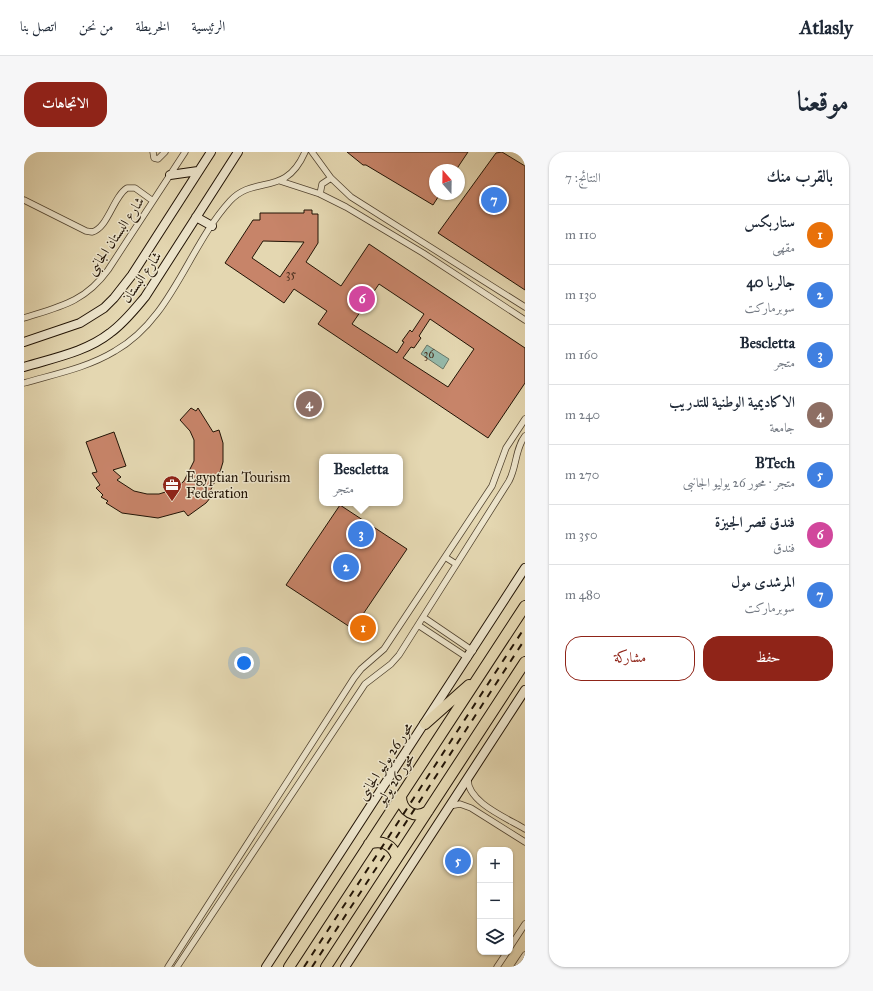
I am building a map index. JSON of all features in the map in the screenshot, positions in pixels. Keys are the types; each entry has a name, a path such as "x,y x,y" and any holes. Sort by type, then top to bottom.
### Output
{"highway":[{"name":"محور 26 يوليو","path":"289,967 525,606"},
{"path":"326,967 525,662"},
{"path":"425,724 479,675"},
{"path":"401,796 403,807 409,813 421,814 428,811"},
{"path":"369,844 381,842 388,845 394,851 397,858"}],"main road":[{"name":"شارع البستان","path":"24,342 80,323 104,308 114,298 132,275 211,152"},
{"name":"شارع البستان","path":"24,367 76,351 104,337 120,325 145,297 238,152"},
{"path":"170,175 198,171"},
{"path":"196,217 212,226"},
{"name":"محور 26 يوليو الجانبى","path":"266,967 525,568"},
{"path":"345,967 525,690"}],"street":[{"path":"153,152 154,158 158,159 165,152"},
{"name":"شارع البستان الجانبى","path":"24,318 65,306 85,295 94,288 108,270 185,152"},
{"path":"24,383 99,360 130,341 150,322 162,306 212,226 230,201 251,189 280,181 295,169 305,152"},
{"path":"312,152 331,178 352,197 525,307"},
{"path":"320,194 322,184 331,178"},
{"path":"280,181 320,194 424,252 525,320"},
{"path":"24,200 86,231 92,232 100,227 122,193 127,188 135,188 153,201"},
{"path":"470,282 474,275"},
{"path":"168,967 358,672 384,649 492,486 506,448 525,419"},
{"path":"177,967 364,684 395,660 418,625 509,481 516,462 518,447 525,436"},
{"path":"445,557 456,564"},
{"path":"423,617 470,654"},
{"path":"418,625 470,654"},
{"path":"330,717 339,724"},
{"path":"468,778 470,790 477,800 525,829"},
{"path":"449,806 460,804 471,808 525,842"},
{"path":"513,942 525,924"},
{"path":"517,967 525,954"},
{"path":"497,967 505,955"}],"shaded area":[{"path":"427,345 449,359 443,369 421,354"}],"building":[{"path":"347,152 468,152 460,164 429,164 429,200 436,200 433,205 366,165 363,165"},
{"path":"502,152 525,166 525,290 438,233 462,200 465,200 465,196 496,153"},
{"path":"304,210 312,210 312,214 318,214 318,243 306,262 341,286 369,244 525,348 525,383 488,438 318,324 327,311 294,289 284,303 225,263 253,220 260,220 260,213 304,213","holes":["263,241 304,242 280,277 252,258","379,284 424,314 412,332 410,330 402,341 404,342 397,353 352,324","430,319 474,349 448,387 403,358 411,347 414,348 421,338 419,336"]},
{"path":"191,408 196,411 198,408 213,432 219,430 223,443 223,462 220,472 208,495 211,497 206,503 188,516 184,511 158,518 122,513 106,503 108,501 101,497 103,495 96,488 100,485 92,473 97,472 86,442 114,432 126,466 113,470 121,477 117,480 134,491 147,494 159,494 175,489 184,481 194,461 194,440 190,431 180,420"},
{"path":"339,506 407,549 353,629 286,585"}],"railway":[{"path":"304,967 525,627"},
{"path":"312,967 525,639"}],"place":[{"name":"المرشدى مول","path":"494,200"},
{"name":"فندق قصر الجيزة","path":"362,299"},
{"name":"الاكاديمية الوطنية للتدريب","path":"309,404"},
{"name":"Egyptian Tourism Federation","path":"172,502"},
{"name":"Bescletta","path":"361,534"},
{"name":"جالريا 40","path":"346,567"},
{"name":"ستاربكس","path":"363,628"},
{"name":"BTech","path":"458,861"}]}
